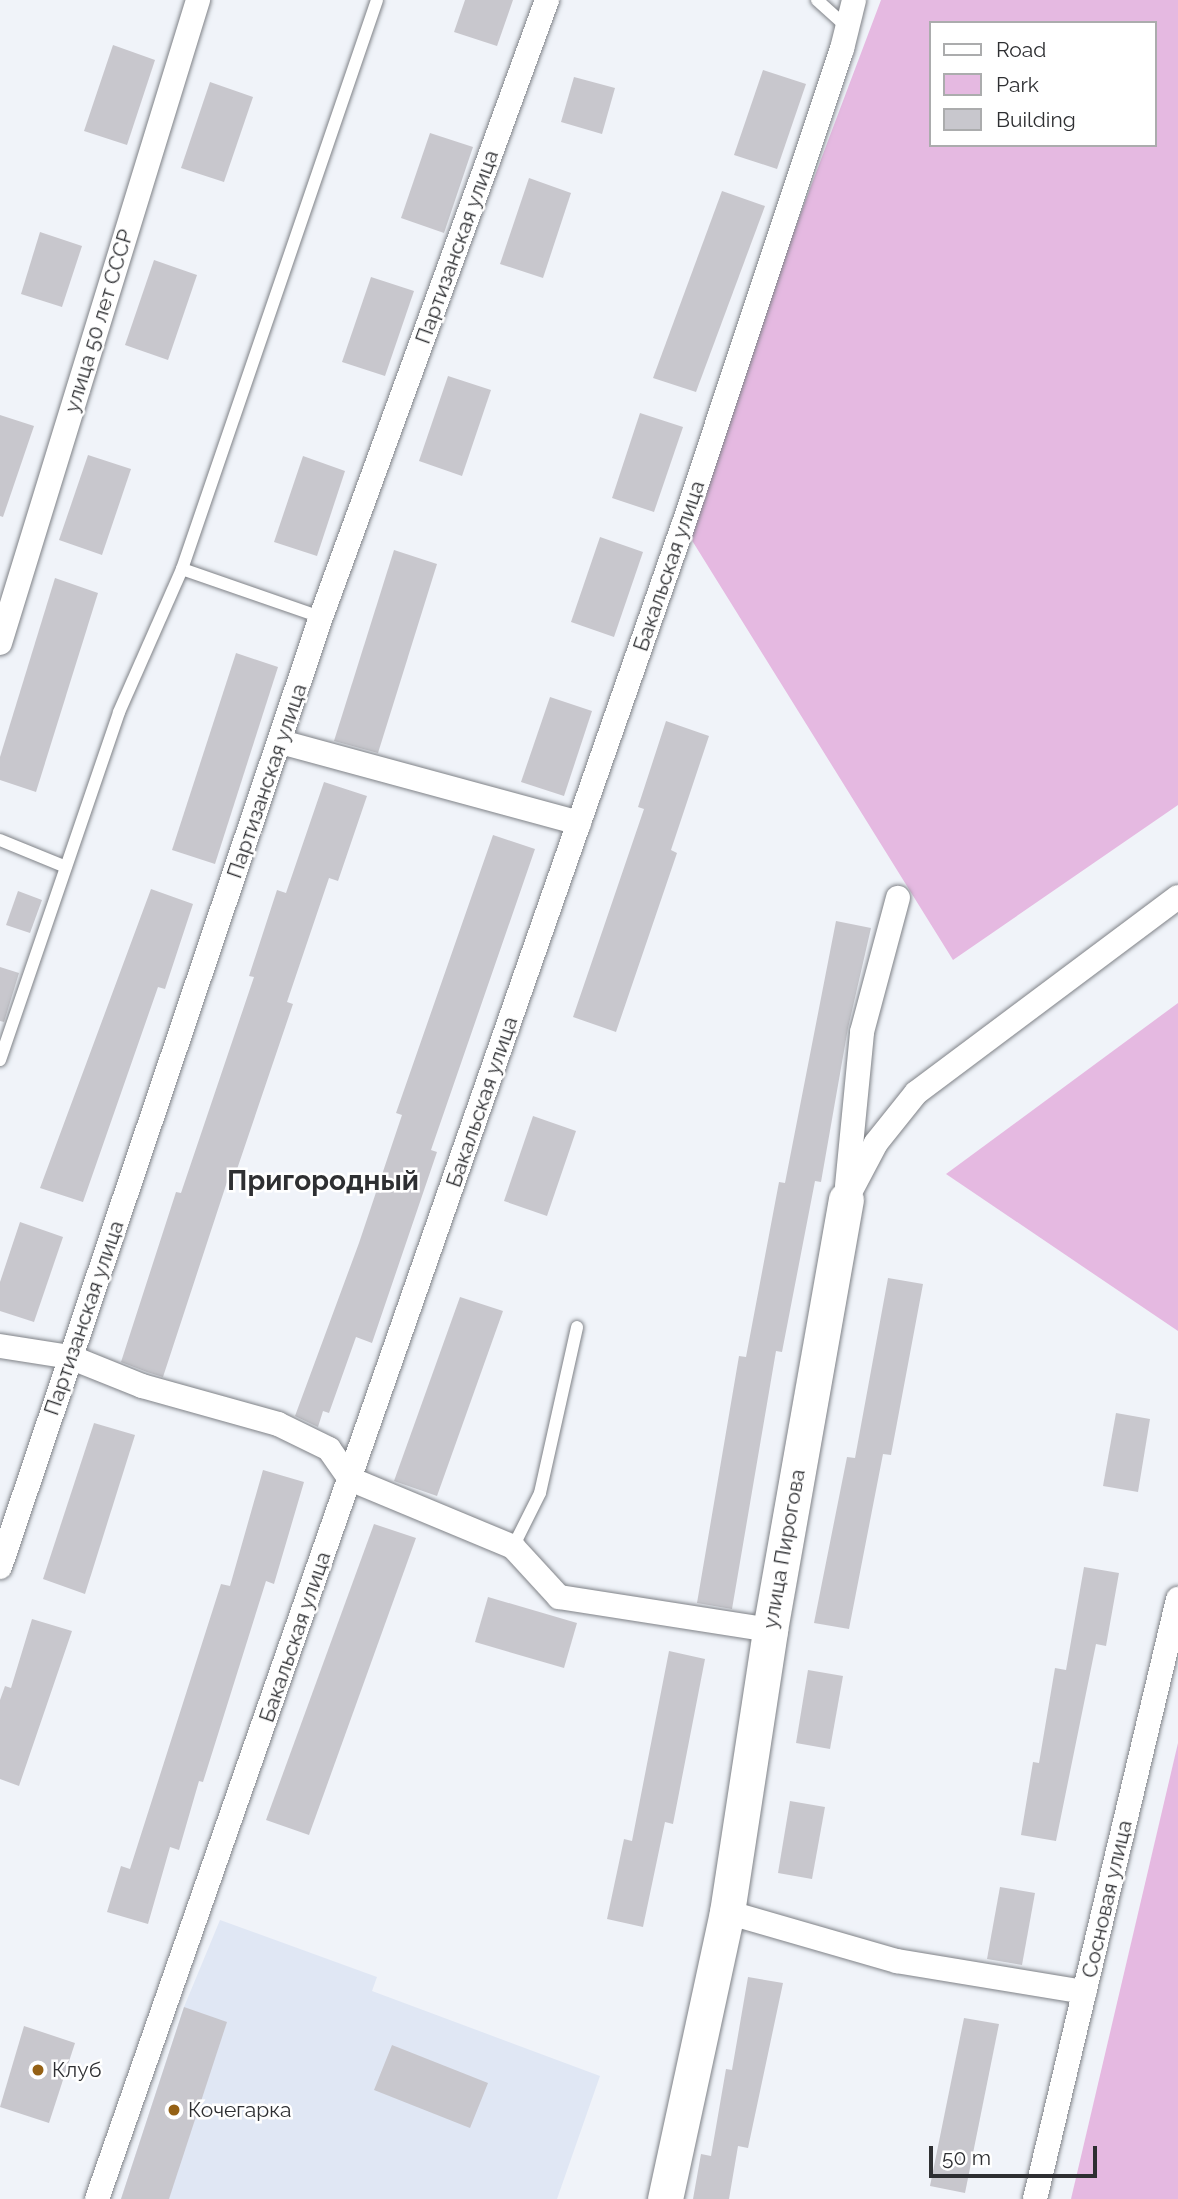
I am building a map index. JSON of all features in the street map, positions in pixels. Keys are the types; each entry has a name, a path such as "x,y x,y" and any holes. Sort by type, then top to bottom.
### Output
{"street":[{"name":"улица 50 лет СССР","path":"0,643 198,0"},
{"name":"Партизанская улица","path":"0,1567 281,742 321,617 547,0"},
{"name":"Бакальская улица","path":"97,2199 732,380 842,49 845,25 854,0"},
{"path":"281,742 579,823"},
{"path":"846,1200 876,1143 916,1093 1178,897"},
{"name":"улица Пирогова","path":"665,2199 727,1912 769,1630 846,1200 862,1032 898,898"},
{"path":"0,1346 70,1357 142,1386 278,1424 329,1449 350,1479 513,1547 559,1597 769,1630"},
{"name":"Сосновая улица","path":"1035,2199 1178,1599"},
{"path":"727,1912 897,1961 1084,1992"}],"lane":[{"path":"0,1060 119,712 182,569 377,0"},
{"path":"817,0 845,25"},
{"path":"182,569 321,617"},
{"path":"0,839 66,867"},
{"path":"513,1547 540,1493 577,1326"}],"shaded area":[{"path":"220,1920 377,1977 372,1991 600,2076 557,2199 121,2199 184,2007"}],"green space":[{"path":"881,0 1178,0 1178,805 953,960 683,526"},
{"path":"1178,1003 1178,1331 946,1174"},
{"path":"1178,1743 1178,2199 1071,2199"}],"building":[{"path":"465,0 513,0 497,46 454,32"},
{"path":"113,45 155,60 127,145 84,131"},
{"path":"763,70 806,84 777,169 734,155"},
{"path":"574,77 615,88 602,134 561,122"},
{"path":"210,82 253,97 224,182 181,168"},
{"path":"430,133 473,147 444,233 401,218"},
{"path":"529,178 571,193 543,278 500,264"},
{"path":"722,191 765,206 696,392 653,378"},
{"path":"40,232 82,246 62,307 21,294"},
{"path":"154,260 197,275 168,360 125,345"},
{"path":"371,277 414,291 385,376 342,362"},
{"path":"448,376 491,390 462,476 419,461"},
{"path":"640,413 683,427 654,512 612,498"},
{"path":"0,415 34,426 3,517 0,516"},
{"path":"88,455 131,469 102,555 59,540"},
{"path":"303,456 345,471 317,556 274,542"},
{"path":"600,537 643,552 614,637 571,622"},
{"path":"394,550 437,564 378,753 334,741"},
{"path":"55,578 98,593 36,792 0,780 0,757"},
{"path":"236,653 278,667 215,864 172,850"},
{"path":"550,697 592,711 564,796 521,782"},
{"path":"666,721 709,736 671,850 677,853 616,1032 573,1017 644,809 638,807"},
{"path":"324,782 367,796 338,881 329,878 287,1002 293,1004 232,1184 227,1182 163,1377 121,1362 176,1192 181,1193 254,977 249,976 277,890 286,893"},
{"path":"493,835 535,849 431,1150 437,1152 372,1343 356,1337 329,1413 323,1411 318,1427 295,1416 359,1243 402,1115 396,1113"},
{"path":"151,889 193,904 165,989 158,987 83,1202 40,1188"},
{"path":"18,891 42,900 30,933 6,925"},
{"path":"836,921 871,928 848,1028 821,1182 815,1181 782,1352 776,1351 732,1609 697,1603 739,1356 746,1357 779,1182 785,1183"},
{"path":"0,967 19,973 4,1022 0,1021"},
{"path":"533,1116 576,1131 547,1216 504,1201"},
{"path":"20,1222 63,1237 34,1322 0,1311 0,1282"},
{"path":"888,1278 923,1284 891,1455 883,1454 849,1629 814,1623 847,1457 855,1458"},
{"path":"460,1297 503,1311 437,1496 394,1481"},
{"path":"1116,1413 1150,1419 1138,1492 1103,1486"},
{"path":"94,1423 135,1435 85,1594 43,1579"},
{"path":"263,1470 304,1482 274,1584 266,1581 203,1782 199,1781 179,1850 170,1847 148,1924 107,1912 121,1866 130,1869 221,1584 230,1586"},
{"path":"374,1524 416,1538 309,1835 266,1820"},
{"path":"1084,1567 1119,1573 1106,1646 1096,1644 1056,1841 1021,1835 1033,1762 1039,1763 1055,1668 1066,1670"},
{"path":"488,1597 577,1623 564,1668 475,1642"},
{"path":"32,1619 72,1631 19,1786 0,1779 0,1700 5,1686 11,1688"},
{"path":"669,1651 705,1659 673,1824 665,1822 643,1927 607,1919 624,1839 632,1841"},
{"path":"808,1670 843,1676 830,1749 796,1743"},
{"path":"790,1801 825,1807 812,1879 778,1873"},
{"path":"1000,1887 1035,1893 1022,1965 987,1959"},
{"path":"748,1977 783,1983 748,2148 738,2146 729,2199 693,2199 701,2154 711,2156 726,2069 732,2070"},
{"name":"Кочегарка","path":"184,2007 227,2022 169,2199 121,2199"},
{"path":"964,2018 999,2024 965,2193 930,2186"},
{"name":"Клуб","path":"24,2026 75,2043 49,2123 0,2107"},
{"path":"392,2045 488,2083 470,2128 374,2090"}],"place":[{"name":"Клуб","path":"38,2070"},
{"name":"Кочегарка","path":"174,2110"}],"district":[{"name":"Пригородный","path":"323,1181"}]}
